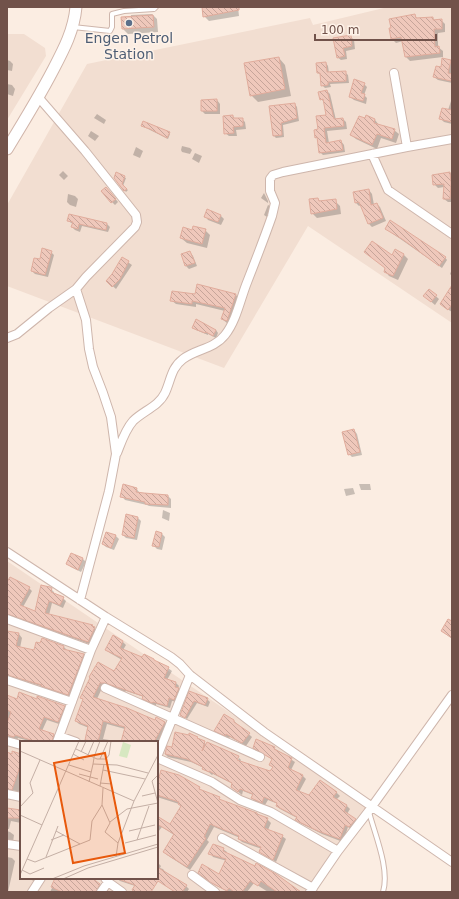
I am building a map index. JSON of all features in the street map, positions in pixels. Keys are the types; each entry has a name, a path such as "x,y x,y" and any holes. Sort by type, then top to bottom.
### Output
{"street":[{"path":"7,149 39,98 67,43 73,27 76,7"},
{"path":"394,73 407,146"},
{"path":"7,338 17,334 49,308 76,289 86,276 135,227 137,222 136,215 85,151 39,98"},
{"path":"80,600 109,491 116,454 130,425 165,394 170,376 179,362 185,357 215,344 222,339 226,333 235,316 272,216 275,203 269,188 270,179 273,176 283,172 407,146 452,139"},
{"path":"372,154 388,190 452,234"},
{"path":"76,289 86,320 88,349 111,418 116,454"},
{"path":"7,552 106,617 171,657 190,675 264,732 370,809 452,862"},
{"path":"70,741 58,739 91,650 106,617"},
{"path":"7,619 91,650"},
{"path":"158,755 190,675"},
{"path":"7,680 72,702"},
{"path":"105,688 260,757"},
{"path":"222,838 311,890 452,695"},
{"path":"7,741 20,745"},
{"path":"158,757 212,782 240,800 271,812 338,851"},
{"path":"7,794 20,797"},
{"path":"7,844 20,846"},
{"path":"192,875 215,892"},
{"path":"32,892 40,879"},
{"path":"101,892 106,880 122,892"}],"lane":[{"path":"73,27 110,31 112,28 112,14 123,9 154,9 156,7"},
{"path":"370,809 385,869 385,886 383,892"}],"shaded area":[{"path":"388,7 452,7 452,323 308,226 224,368 7,286 7,205 87,64 310,18 313,25"},
{"path":"7,34 24,34 45,48 46,56 7,120"},
{"path":"7,561 370,808 312,892 7,892"}],"building":[{"path":"202,7 239,7 239,10 203,17"},
{"path":"415,14 416,18 433,17 433,20 442,19 442,29 434,29 435,47 439,46 440,53 405,57 401,37 391,39 389,19"},
{"path":"153,15 154,27 122,29 121,17"},
{"path":"351,35 352,46 343,48 345,56 337,58 333,38"},
{"path":"279,57 285,89 250,96 244,63"},
{"path":"442,58 451,60 448,73 452,74 451,81 433,77 436,66 441,67"},
{"path":"326,62 327,72 346,71 346,81 328,82 328,85 321,86 320,73 317,73 316,63"},
{"path":"354,79 365,83 361,93 365,94 363,101 349,97"},
{"path":"327,90 334,119 343,118 344,126 324,128 326,143 341,140 343,150 319,153 317,137 315,138 314,130 318,129 316,116 326,115 323,99 320,100 318,92"},
{"path":"217,99 217,111 201,111 201,100"},
{"path":"295,103 297,118 281,123 282,135 273,136 269,106"},
{"path":"442,108 452,110 452,122 439,119"},
{"path":"233,115 233,118 243,118 243,126 233,127 234,133 224,134 223,116"},
{"path":"366,115 375,119 374,123 395,129 392,139 377,134 372,145 350,135 359,116 365,118"},
{"path":"143,121 170,132 167,138 141,126"},
{"path":"116,172 125,176 122,184 127,189 124,191 114,178"},
{"path":"450,172 450,199 443,199 444,184 433,185 432,175"},
{"path":"106,187 116,199 111,203 101,191"},
{"path":"369,189 371,205 377,203 383,218 368,224 359,202 355,203 353,192"},
{"path":"318,198 319,201 336,199 337,209 311,214 309,199"},
{"path":"207,209 221,215 218,222 204,217"},
{"path":"69,214 107,223 106,230 79,224 78,229 71,227 73,222 67,221"},
{"path":"390,220 446,257 439,266 402,239 385,229"},
{"path":"193,226 206,229 202,244 180,238 183,227 192,230"},
{"path":"372,241 392,255 395,249 404,254 393,276 384,272 385,268 364,252"},
{"path":"42,248 52,251 45,275 31,271 34,258 40,259"},
{"path":"190,251 195,263 185,266 181,254"},
{"path":"122,257 129,261 120,279 112,287 106,281"},
{"path":"197,284 236,294 227,321 221,319 225,308 192,301 192,304 170,301 172,291 195,294"},
{"path":"452,285 452,304 448,310 440,304"},
{"path":"429,289 437,295 431,302 423,296"},
{"path":"196,319 216,330 213,336 206,332 205,333 192,328"},
{"path":"354,429 360,452 348,455 342,432"},
{"path":"123,484 137,488 136,492 168,495 168,505 145,504 145,502 120,497"},
{"path":"126,514 138,517 134,538 122,535"},
{"path":"156,531 162,533 159,547 152,546"},
{"path":"106,532 116,535 111,548 102,544"},
{"path":"71,553 83,558 78,570 66,564"},
{"path":"10,577 30,587 20,605 35,611 41,585 52,588 51,592 64,597 60,605 49,601 45,613 93,625 92,626 95,627 88,642 7,614 7,582"},
{"path":"448,619 452,621 452,638 441,631"},
{"path":"7,631 19,633 16,646 34,650 36,642 40,643 42,638 64,646 63,649 84,654 68,695 41,686 42,685 7,675"},
{"path":"113,635 123,641 120,648 142,657 144,654 169,667 164,678 176,682 175,687 179,688 174,700 169,698 167,706 152,703 142,699 143,696 105,683 100,683 93,697 127,708 155,720 156,717 165,722 155,741 121,741 125,727 103,721 98,741 85,740 88,726 75,721 83,699 80,698 90,678 89,677 98,662 114,671 122,658 105,650"},
{"path":"189,691 208,698 205,705 194,701 185,718 180,715"},
{"path":"19,692 37,699 37,696 65,706 58,722 44,717 39,729 54,734 52,741 34,741 15,735 14,737 7,735 7,723 11,712 7,710 7,695 17,699"},
{"path":"224,714 250,733 242,743 226,734 225,736 214,731"},
{"path":"175,732 189,735 189,733 205,741 202,751 207,742 239,756 237,760 270,771 273,767 269,765 272,759 253,748 256,739 275,747 274,749 292,758 288,768 303,775 296,790 309,795 320,780 337,792 333,797 347,805 344,811 356,819 349,827 345,825 340,839 295,820 297,817 276,806 277,803 264,797 262,803 251,798 253,794 240,789 238,792 231,787 232,783 202,769 203,767 187,759 165,754 167,746 172,747"},
{"path":"12,751 20,754 20,770 12,790 7,789 7,752 12,754"},
{"path":"161,770 179,775 200,787 199,789 220,797 219,799 268,818 264,828 283,835 273,860 259,852 261,847 238,839 239,836 210,824 204,837 206,838 187,867 163,852 174,834 158,825 158,817 170,824 181,806 178,804 179,802 158,795 158,781"},
{"path":"7,808 20,810 20,818 7,818"},
{"path":"213,844 224,848 223,851 255,866 256,863 276,874 301,892 277,892 261,881 258,886 250,881 242,892 234,892 229,888 227,891 210,882 198,873 202,864 219,874 226,859 208,854"},
{"path":"158,868 187,885 182,892 175,892 158,881 151,892 135,892 132,890 135,885 118,879 158,879"},
{"path":"55,879 93,879 100,884 96,892 62,892 51,887"}],"place":[{"name":"Engen Petrol Station","path":"129,23"}]}
